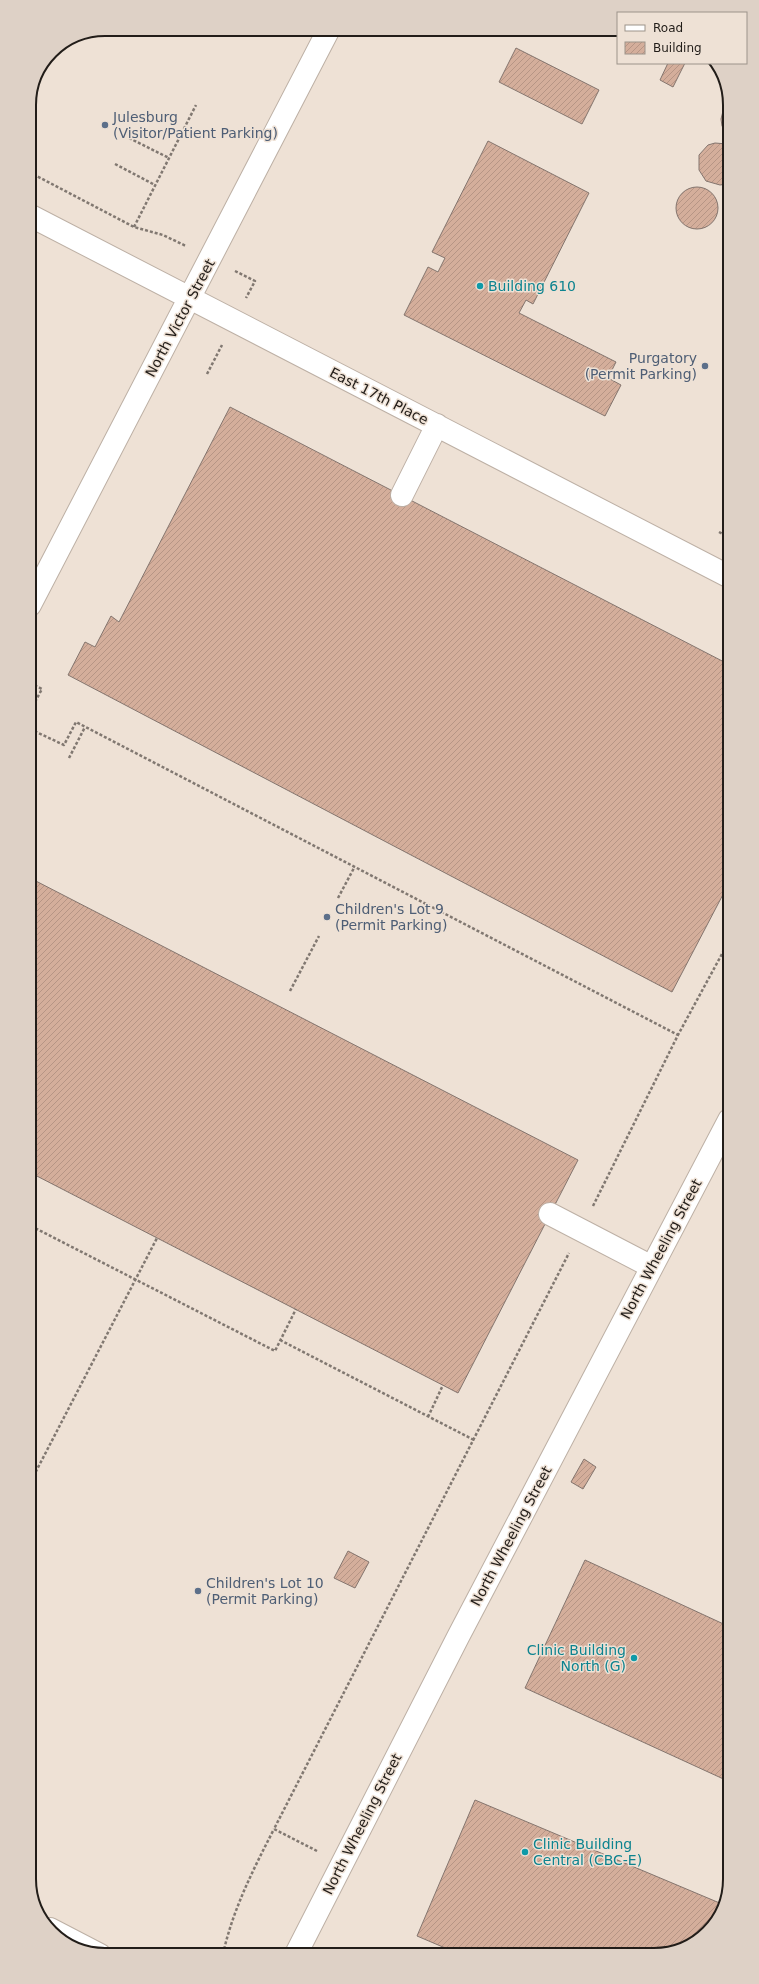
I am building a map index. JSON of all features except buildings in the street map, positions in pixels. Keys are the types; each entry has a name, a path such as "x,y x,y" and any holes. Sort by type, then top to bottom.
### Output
{"street":[{"name":"North Victor Street","path":"36,594 325,36"},
{"name":"East 17th Place","path":"36,219 723,573"},
{"path":"402,495 437,425"},
{"name":"North Wheeling Street","path":"299,1948 462,1630 723,1131"},
{"path":"550,1214 652,1267"}],"path":[{"path":"36,176 134,227 196,105"},
{"path":"129,138 169,158"},
{"path":"115,164 155,184"},
{"path":"719,532 723,534"},
{"path":"36,686 42,689 36,700"},
{"path":"36,732 64,745 76,722 354,868 678,1035"},
{"path":"69,758 85,727"},
{"path":"338,898 354,868"},
{"path":"290,991 318,936"},
{"path":"224,1948 242,1892 474,1440 678,1035 723,953"},
{"path":"36,1229 275,1351 296,1309"},
{"path":"36,1471 157,1238"},
{"path":"280,1340 474,1440"},
{"path":"428,1417 444,1385"},
{"path":"274,1829 342,1864"}],"place":[{"name":"Julesburg (Visitor/Patient Parking)","path":"105,125"},
{"name":"Building 610","path":"480,286"},
{"name":"Purgatory (Permit Parking)","path":"705,366"},
{"name":"Children's Lot 9 (Permit Parking)","path":"327,917"},
{"name":"Children's Lot 10 (Permit Parking)","path":"198,1591"},
{"name":"Clinic Building North (G)","path":"634,1658"},
{"name":"Clinic Building Central (CBC-E)","path":"525,1852"}]}
